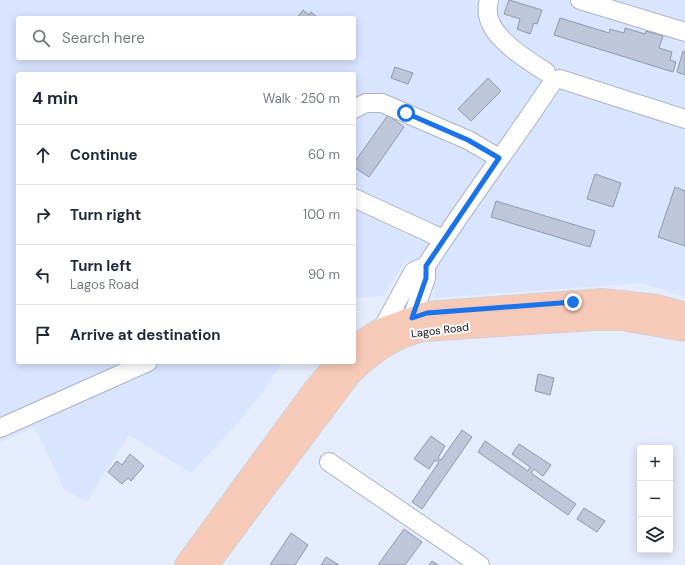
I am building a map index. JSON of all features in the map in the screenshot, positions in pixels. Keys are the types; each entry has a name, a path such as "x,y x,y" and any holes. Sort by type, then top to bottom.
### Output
{"main road":[{"name":"Lagos Road","path":"356,345 382,329 427,313 602,300 656,306 685,314"},
{"name":"Lagos Road","path":"207,565 349,375 367,357 389,342 405,334 423,330 553,321 622,319 685,330"},
{"path":"186,565 314,389 336,364"}],"street":[{"path":"489,0 486,9 492,26 512,50 553,78 685,119"},
{"path":"580,0 685,32"},
{"path":"382,329 413,272 426,266 499,158 518,135 553,78"},
{"path":"356,108 366,104 382,104 468,140 499,158"},
{"path":"356,199 444,239"},
{"path":"412,318 426,278 426,266"},
{"path":"0,428 144,364"},
{"path":"329,462 480,565"}],"shaded area":[{"path":"0,0 685,0 685,297 642,283 435,298 430,277 406,260 383,296 356,299 356,72 16,72 16,364 281,364 262,394 191,473 129,435 87,501 65,491 35,427 0,442"}],"building":[{"path":"509,0 542,10 537,24 534,23 530,34 517,29 520,19 504,14"},
{"path":"303,10 309,15 311,12 316,16 298,16"},
{"path":"560,18 609,33 610,29 624,33 625,28 645,34 646,31 663,36 659,48 672,52 670,60 676,62 673,72 554,35"},
{"path":"683,51 685,52 685,75 677,72"},
{"path":"395,67 413,73 408,84 391,78"},
{"path":"488,78 501,91 471,121 458,109"},
{"path":"388,115 404,127 369,177 356,168 356,160"},
{"path":"595,174 621,183 613,207 587,199"},
{"path":"675,187 685,191 685,246 658,237"},
{"path":"496,201 595,231 590,247 491,217"},
{"path":"538,374 554,378 550,395 535,391"},
{"path":"462,430 472,437 422,509 412,502 439,462 435,460 429,469 414,459 431,436 445,446 438,458 441,460"},
{"path":"485,441 528,471 530,467 512,454 519,444 551,465 543,476 534,469 531,473 576,504 568,515 478,452"},
{"path":"130,454 144,466 131,481 128,478 122,484 108,472 117,461 122,465"},
{"path":"584,508 605,521 597,532 577,519"},
{"path":"404,529 422,542 405,565 378,565"},
{"path":"291,533 308,545 295,565 270,565"},
{"path":"326,557 339,565 321,565"},
{"path":"432,561 438,565 429,565"}],"route":[{"path":"406,113 468,140 499,158 426,266 426,278 412,318 427,313 523,307 573,302"}]}
